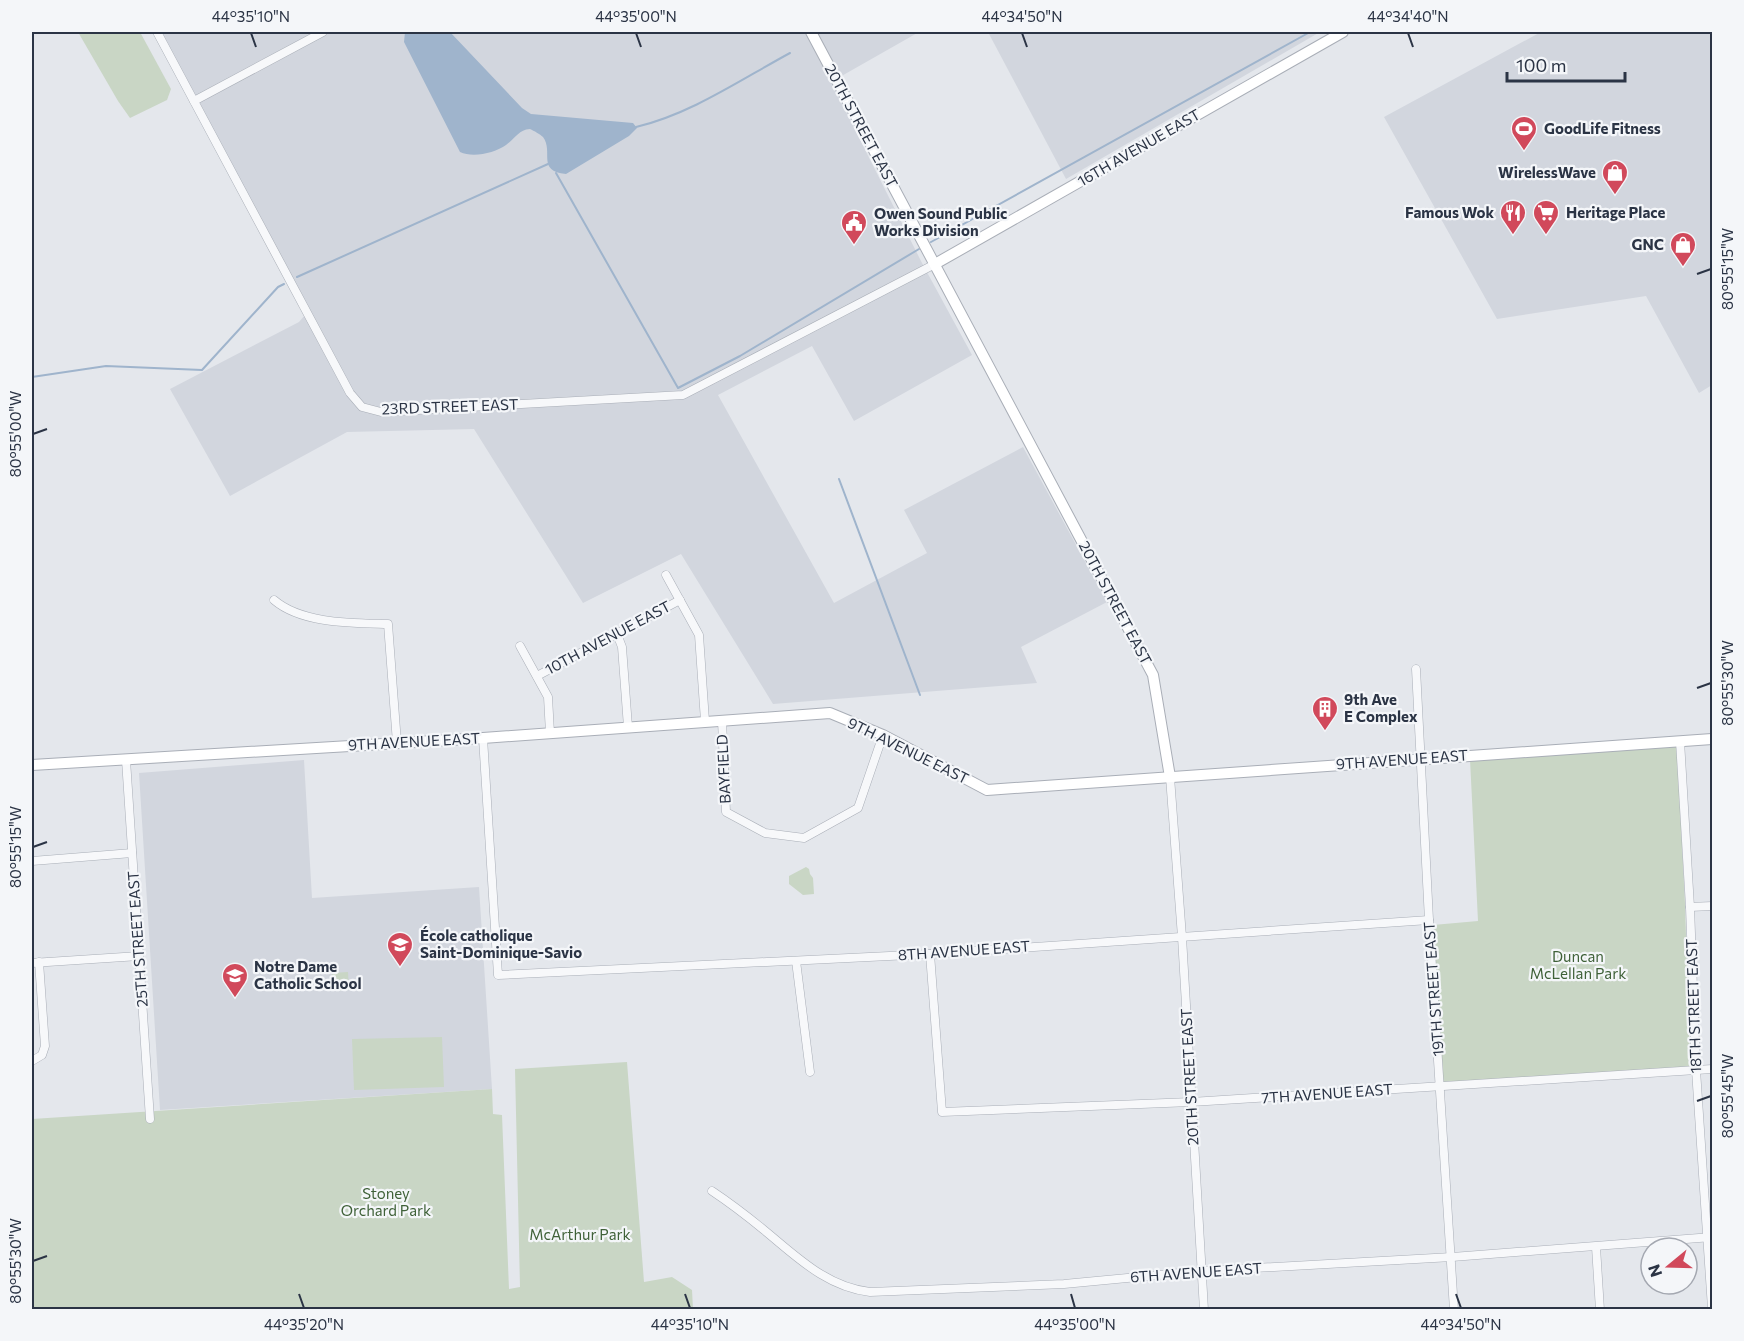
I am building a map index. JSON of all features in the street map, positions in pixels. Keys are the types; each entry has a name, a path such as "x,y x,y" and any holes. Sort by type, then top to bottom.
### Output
{"street":[{"name":"23RD STREET EAST","path":"158,32 350,393 362,407 381,412 683,395 935,264"},
{"path":"194,101 323,32"},
{"name":"20TH STREET EAST","path":"811,32 1153,675 1170,777 1204,1310"},
{"name":"16TH AVENUE EAST","path":"935,264 1343,32"},
{"path":"666,575 699,635 705,721"},
{"path":"274,600 281,606 313,618 338,623 388,624 397,743"},
{"name":"10TH AVENUE EAST","path":"537,676 680,600"},
{"path":"617,634 622,647 628,727"},
{"path":"520,646 548,697 550,733"},
{"name":"19TH STREET EAST","path":"1416,669 1429,920 1454,1310"},
{"name":"9TH AVENUE EAST","path":"32,765 483,738 830,712 884,735 987,790 1713,739"},
{"name":"BAYFIELD","path":"722,720 726,812 765,833 804,838 858,808 884,735"},
{"name":"8TH AVENUE EAST","path":"483,738 498,975 930,954 1429,920"},
{"name":"18TH STREET EAST","path":"1680,741 1690,907 1696,1070 1710,1237 1713,1308"},
{"name":"25TH STREET EAST","path":"126,759 150,1119"},
{"path":"32,861 132,853"},
{"path":"1690,907 1713,906"},
{"name":"7TH AVENUE EAST","path":"930,954 942,1112 1191,1102 1713,1069"},
{"path":"32,1061 42,1056 45,1046 35,963 139,956"},
{"path":"796,961 810,1072"},
{"name":"6TH AVENUE EAST","path":"712,1191 747,1216 808,1267 833,1282 860,1291 880,1292 1064,1284 1201,1271 1452,1257 1710,1237"},
{"path":"1596,1247 1600,1310"}],"shaded area":[{"path":"152,32 919,32 831,82 922,263 972,355 854,421 812,346 718,395 834,603 927,553 904,510 1023,447 1107,602 1021,647 1037,683 773,704 681,554 583,603 474,429 347,432 230,496 170,389 299,322 305,315"},
{"path":"988,32 1320,32 1066,179"},
{"name":"Heritage Place","path":"1541,32 1712,32 1712,385 1699,393 1646,296 1497,319 1384,117"},
{"name":"Notre Dame Catholic School","path":"304,760 312,898 479,887 492,1089 160,1110 139,773"}],"green space":[{"path":"78,32 140,32 171,89 167,100 130,118"},
{"name":"Duncan McLellan Park","path":"1677,744 1690,1067 1443,1083 1433,925 1478,921 1470,759"},
{"path":"806,867 813,878 814,894 803,895 789,884 789,876"},
{"path":"348,972 349,990 334,991 332,973"},
{"path":"442,1037 444,1087 354,1090 352,1039"},
{"name":"Stoney Orchard Park","path":"627,1062 644,1282 672,1277 692,1290 693,1309 32,1310 32,1119 492,1089 493,1114 502,1115 509,1289 520,1287 515,1069"}],"water":[{"path":"405,32 450,32 522,108 531,114 633,123 637,128 629,136 566,174 551,169 548,165 546,143 543,137 530,129 523,131 501,148 490,152 471,155 460,152 404,42"}],"waterway":[{"path":"931,242 1310,32"},
{"path":"636,127 696,105 790,53"},
{"path":"297,277 548,164"},
{"path":"556,173 678,388 740,356 919,249"},
{"path":"32,377 106,366 202,370 278,287 284,284"},
{"path":"839,479 920,695"}],"place":[{"name":"GoodLife Fitness","path":"1524,152"},
{"name":"WirelessWave","path":"1615,196"},
{"name":"Famous Wok","path":"1513,236"},
{"name":"Heritage Place","path":"1546,236"},
{"name":"Owen Sound Public Works Division","path":"854,246"},
{"name":"GNC","path":"1683,268"},
{"name":"9th Ave E Complex","path":"1325,732"},
{"name":"École catholique Saint-Dominique-Savio","path":"400,968"},
{"name":"Notre Dame Catholic School","path":"235,999"}],"park label":[{"name":"McArthur Park","path":"580,1235"}]}
